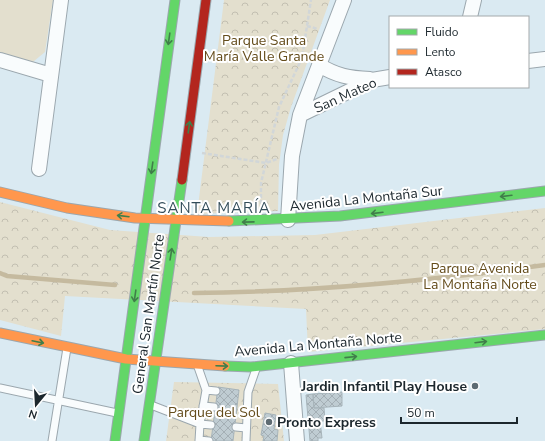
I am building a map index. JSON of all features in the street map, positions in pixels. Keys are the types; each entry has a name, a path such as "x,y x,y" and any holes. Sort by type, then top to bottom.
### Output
{"main road":[{"name":"General San Martín Norte","path":"115,441 146,219 174,0"},
{"name":"General San Martín Norte","path":"144,441 206,0"},
{"name":"Avenida La Montaña Sur","path":"0,192 56,206 146,219 176,221 259,222 359,215 545,192"},
{"name":"Avenida La Montaña Norte","path":"0,333 126,359 197,365 256,366 291,364 545,335"}],"street":[{"path":"39,169 61,0"},
{"path":"288,220 292,156 300,115 344,0"},
{"path":"470,16 474,0"},
{"path":"529,61 545,59"},
{"path":"0,60 51,75"},
{"path":"319,65 334,75 372,80"},
{"name":"San Mateo","path":"300,115 372,80 389,78"},
{"path":"291,364 297,441"}],"lane":[{"path":"52,441 68,348"},
{"path":"197,365 206,390 200,424 199,441 209,441"},
{"path":"246,441 246,409 244,392 256,366"},
{"path":"0,388 119,414"},
{"path":"206,390 216,391"},
{"path":"149,404 200,424 211,425"},
{"path":"203,406 214,407"},
{"path":"238,408 246,409"},
{"path":"236,428 246,428"}],"path":[{"path":"259,222 261,183 279,107 302,58 311,0"},
{"path":"186,149 266,163 283,157 292,156"}],"green space":[{"path":"0,0 53,0 45,52 28,66 0,54"},
{"name":"Parque Santa María Valle Grande","path":"224,0 330,0 291,107 283,135 279,165 278,211 197,214"},
{"name":"Parque Avenida La Montaña Norte","path":"0,202 110,230 209,237 315,235 545,208 545,329 308,352 306,309 65,296 61,336 0,320"},
{"name":"Parque del Sol","path":"174,382 278,384 284,441 166,441"}],"building":[{"path":"218,387 239,390 233,441 211,441"},
{"path":"342,392 342,406 314,408 313,394"},
{"path":"313,394 314,408 324,408 325,421 320,421 322,438 318,438 318,441 310,441 306,395"},
{"name":"Pronto Express","path":"265,413 276,415 274,429 278,430 277,441 263,441 264,436 261,435"}],"waterway":[{"path":"194,293 370,285 545,265"},
{"path":"0,273 7,276 115,285"}],"traffic: fast":[{"path":"115,441 175,0"},
{"path":"144,441 182,180"},
{"path":"229,221 340,216 545,191"},
{"path":"225,366 251,367 545,335"}],"traffic: slow":[{"path":"0,192 67,208 135,218 229,221"},
{"path":"0,333 126,359 225,366"}],"traffic: jam":[{"path":"182,180 206,0"}],"place":[{"name":"Jardin Infantil Play House","path":"475,386"},
{"name":"Pronto Express","path":"269,422"}],"district":[{"name":"SANTA MARÍA","path":"214,208"}]}
